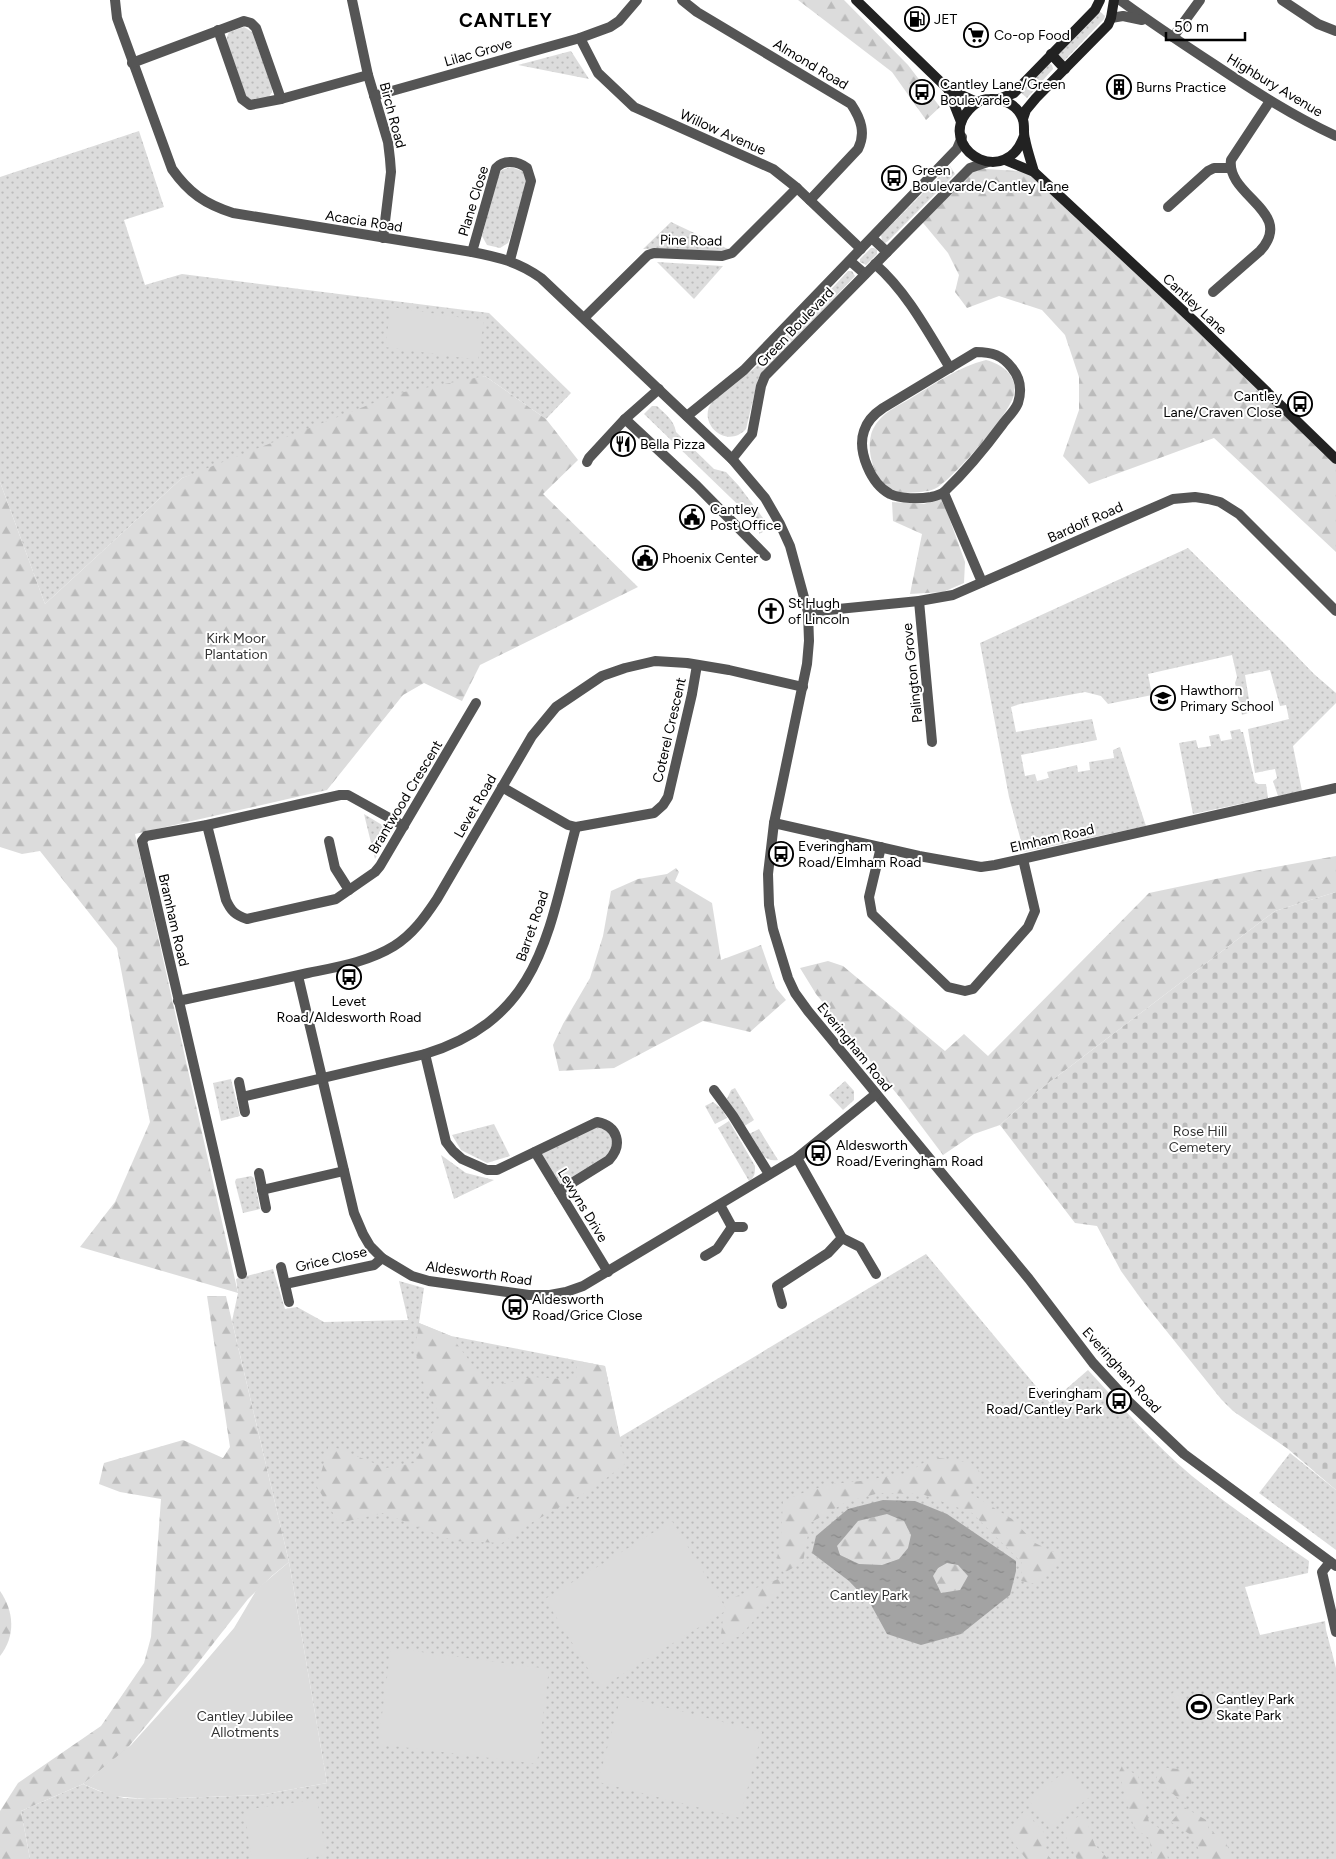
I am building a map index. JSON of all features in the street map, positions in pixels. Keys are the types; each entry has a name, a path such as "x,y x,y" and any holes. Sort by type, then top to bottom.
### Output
{"main road":[{"path":"856,0 948,89 977,102"},
{"path":"999,99 1014,93 1095,10 1100,0"},
{"path":"1022,119 1026,110 1108,25 1114,0"},
{"path":"1051,54 1065,69"},
{"path":"948,89 961,122 963,144 974,157 988,162 1005,160 1014,154 1024,136"},
{"path":"961,122 968,110 977,102 988,98 999,99 1013,106 1022,119 1024,136 1034,172"},
{"name":"Cantley Lane","path":"1005,160 1034,172 1194,321 1336,459"}],"street":[{"name":"Acacia Road","path":"115,0 117,18 132,63 172,169 182,184 195,194 213,206 233,213 261,219 472,252 510,260 541,278 687,416"},
{"name":"Birch Road","path":"352,0 368,75 388,142 391,172 383,238"},
{"name":"Lilac Grove","path":"374,96 580,38 610,27 619,21 638,0"},
{"name":"Almond Road","path":"682,0 697,12 851,104 858,115 862,141 858,149 810,200"},
{"path":"1120,0 1150,23"},
{"path":"1173,37 1200,0"},
{"path":"1282,0 1318,24 1336,31"},
{"path":"1111,18 1130,16 1150,23"},
{"path":"132,63 244,21 251,23 256,28 281,99"},
{"name":"Highbury Avenue","path":"1150,23 1270,101 1308,123 1336,136"},
{"path":"218,30 242,99 250,105 281,99 368,75"},
{"name":"Willow Avenue","path":"580,38 598,73 634,107 767,166 797,188 861,249"},
{"path":"1213,292 1267,244 1270,235 1270,225 1267,216 1234,178 1230,168 1232,160 1270,101"},
{"name":"Green Boulevard","path":"687,416 744,370 957,149 962,137"},
{"name":"Plane Close","path":"472,252 496,168 508,161 527,168 531,180 510,260"},
{"name":"Green Boulevard","path":"732,459 752,434 760,386 765,376 970,168 988,162"},
{"path":"1168,207 1208,171 1214,168 1230,168"},
{"name":"Pine Road","path":"584,318 648,255 654,253 722,256 732,253 797,188"},
{"path":"872,238 887,252"},
{"path":"850,261 865,274"},
{"path":"875,264 892,279 906,298 950,368"},
{"path":"976,352 990,352 1000,355 1016,373 1021,385 1017,406 983,450 944,493 932,497 898,497 888,492 875,481 866,462 862,442 864,431 873,414 950,368 976,352"},
{"path":"587,462 625,419 659,388"},
{"name":"Everingham Road","path":"687,416 732,459 765,498 790,546 808,612 809,641 803,687 774,823 768,874 769,905 774,930 788,978 795,993 1029,1279 1093,1363 1128,1401 1184,1454 1333,1564"},
{"path":"625,419 697,486 766,556"},
{"path":"944,493 982,582"},
{"name":"Bardolf Road","path":"808,612 943,598 1173,498 1195,497 1220,502 1239,514 1336,611"},
{"name":"Palington Grove","path":"919,601 932,742"},
{"name":"Levet Road","path":"178,1001 298,976 372,958 394,946 410,934 438,899 532,736 556,707 602,676 655,661 697,665 803,687"},
{"name":"Coterel Crescent","path":"576,828 654,813 663,805 668,798 697,665"},
{"name":"Brantwood Crescent","path":"207,825 226,900 230,911 238,916 247,919 336,899 375,872 476,703"},
{"path":"502,787 576,828"},
{"name":"Elmham Road","path":"774,823 881,847 981,866 1023,859 1336,788"},
{"name":"Bramham Road","path":"242,1274 142,841 146,836 207,825 340,795 348,795 404,826"},
{"name":"Barret Road","path":"242,1097 425,1054 450,1046 489,1023 505,1009 526,983 538,960 576,828"},
{"path":"329,841 335,868 349,890"},
{"path":"881,847 869,897 872,914 948,987 965,991 973,989 1033,919 1035,911 1023,859"},
{"name":"Aldesworth Road","path":"298,976 354,1213 363,1234 370,1246 382,1258 412,1276 429,1280 529,1295 550,1295 583,1286 797,1158 876,1094"},
{"path":"425,1054 446,1142 452,1151 462,1159 487,1170 504,1167 597,1122 607,1124 612,1129 617,1136 617,1146 609,1160 559,1191"},
{"path":"239,1082 245,1112"},
{"path":"714,1090 733,1116 769,1174"},
{"name":"Lewyns Drive","path":"535,1152 608,1272"},
{"path":"797,1158 842,1238 860,1247 876,1274"},
{"path":"262,1190 344,1171"},
{"path":"258,1174 266,1208"},
{"path":"720,1205 732,1227"},
{"path":"732,1227 743,1227"},
{"path":"706,1256 717,1249 732,1227"},
{"path":"782,1304 777,1286 828,1253 842,1238"},
{"name":"Grice Close","path":"285,1284 374,1264 382,1258"},
{"name":"Grice Close","path":"281,1267 289,1302"},
{"path":"1333,1564 1322,1572 1335,1627"}],"green space":[{"path":"798,0 844,0 908,65 940,107 926,120 892,72"},
{"path":"1098,10 1105,16 1104,19 1064,61 1061,61 1057,55"},
{"path":"244,27 252,32 272,87 269,97 255,101 246,96 226,40 229,32"},
{"path":"571,51 589,79 518,65"},
{"path":"1049,63 1053,69 1027,98 1020,92"},
{"path":"139,131 164,207 124,220 145,285 182,274 489,313 571,393 546,419 485,376 182,478 45,604 0,482 0,177"},
{"path":"950,166 955,174 888,241 885,243 882,241 881,235"},
{"path":"511,167 525,172 527,181 508,243 500,248 487,245 482,236 499,173"},
{"path":"970,168 1034,172 1336,460 1336,552 1214,438 1089,484 1063,456 1079,410 1079,377 1065,335 1042,310 999,296 967,308 955,292 959,275 948,253 919,218"},
{"path":"671,222 728,249 721,253 681,249 643,249"},
{"path":"871,248 877,250 877,254 866,265 860,262 860,259"},
{"path":"657,262 723,266 694,299"},
{"path":"848,271 852,271 855,276 758,379 746,429 738,435 730,437 715,431 708,417 708,409 713,401 723,391 753,370"},
{"path":"391,307 484,321 478,360 385,347"},
{"path":"986,360 997,364 1007,371 1015,387 1011,403 981,444 946,481 932,490 906,493 897,492 883,484 874,469 870,451 872,433 877,422 890,411 946,377"},
{"name":"Kirk Moor Plantation","path":"485,376 546,419 578,460 543,494 638,587 480,665 462,701 424,683 403,695 327,790 135,834 238,1293 80,1247 115,1202 150,1122 117,948 40,851 22,854 0,847 0,482 45,604 182,478 399,393"},
{"path":"652,406 657,406 666,415 676,432 714,469 726,472 763,518 768,529 759,534 759,525 644,414"},
{"path":"942,498 965,562 964,583 943,592 910,594 922,534 893,521 892,502 924,504"},
{"name":"Hawthorn Primary School","path":"1188,548 1314,674 1336,693 1336,703 1293,746 1302,791 1278,796 1273,781 1277,778 1275,769 1255,773 1248,729 1289,719 1286,705 1280,706 1270,670 1245,675 1251,712 1242,715 1235,683 1237,677 1232,655 1148,674 1152,695 1108,704 1101,696 1085,692 1011,707 1016,732 1092,719 1097,740 1021,755 1025,776 1035,774 1037,781 1049,778 1047,772 1077,765 1078,772 1090,770 1089,762 1114,758 1113,750 1120,747 1146,826 1024,852 1009,797 980,643"},
{"path":"1240,729 1243,732 1255,782 1266,784 1268,798 1193,814 1179,743 1196,740 1198,748 1211,746 1209,736 1219,734 1221,741 1232,739 1230,731"},
{"path":"364,814 387,828 387,837 375,859"},
{"path":"1336,856 1336,892 1275,911 1034,1094 1000,1125 974,1134 943,1155 901,1099 816,994 800,968 828,961 843,966 945,1051 964,1034 988,1056 1149,893"},
{"path":"676,868 679,872 675,881 712,903 721,960 761,945 776,988 786,1000 750,1032 703,1021 614,1068 559,1071 553,1045 590,978 603,936 611,891 638,879 667,874"},
{"name":"Rose Hill Cemetery","path":"1336,892 1336,1490 1288,1449 1233,1411 1221,1399 1144,1303 1121,1271 1097,1226 1075,1223 1000,1125 1034,1094 1275,911"},
{"path":"231,1079 240,1116 221,1121 213,1083"},
{"path":"845,1081 854,1091 854,1100 843,1110 829,1095"},
{"path":"735,1088 754,1120 743,1127 727,1099 731,1090"},
{"path":"713,1102 721,1108 727,1118 715,1124 705,1106"},
{"path":"729,1121 755,1166 754,1175 749,1181 718,1128"},
{"path":"597,1122 612,1129 615,1154 559,1191 535,1152"},
{"path":"494,1124 510,1156 487,1163 461,1150 452,1135"},
{"path":"759,1129 778,1160 768,1159 760,1153 749,1134"},
{"path":"441,1155 466,1173 494,1180 454,1199"},
{"path":"251,1176 254,1178 260,1209 243,1213 235,1182 236,1179"},
{"name":"Cantley Park","path":"926,1254 1050,1403 1088,1370 1125,1411 1178,1464 1235,1509 1309,1561 1308,1573 1245,1587 1260,1635 1325,1621 1336,1668 1336,1859 30,1859 21,1811 83,1784 124,1798 147,1799 260,1795 327,1783 289,1562 232,1321 238,1293 236,1279 273,1269 285,1309 297,1307 324,1322 408,1320 399,1281 424,1288 419,1323 451,1336 605,1366 620,1437"},
{"path":"207,1296 226,1296 289,1562 248,1599 125,1751 83,1784 21,1811 30,1859 0,1859 0,1811 18,1783 101,1726 144,1663 151,1637 161,1499 120,1492 99,1484 104,1463 183,1440 223,1458 230,1447"},
{"path":"419,1323 451,1336 489,1387 533,1377 576,1380 577,1361 605,1366 625,1464 592,1489 531,1523 502,1543 454,1541 383,1513 339,1523 317,1487 329,1445 386,1468 414,1463 441,1417 424,1385 415,1350"},
{"path":"1290,1453 1336,1490 1336,1550 1259,1493"},
{"path":"933,1457 971,1463 983,1475 968,1492 1012,1519 1035,1543 1064,1557 1036,1584 1021,1581 1022,1563 972,1513 922,1494 879,1493 846,1502 810,1523 803,1562 784,1573 776,1564 781,1537 783,1501 810,1490 833,1484 907,1473"},
{"path":"887,1514 904,1521 911,1535 909,1548 899,1559 882,1565 858,1564 840,1555 837,1546 858,1521"},
{"path":"672,1521 727,1610 600,1688 545,1599"},
{"name":"Cantley Jubilee Allotments","path":"289,1562 327,1783 260,1795 147,1799 112,1796 83,1784 131,1745 234,1628 257,1589"},
{"path":"947,1563 958,1565 968,1576 960,1590 941,1593 933,1576 938,1568"},
{"path":"778,1579 784,1587 740,1636 720,1644 725,1601"},
{"path":"0,1591 8,1607 11,1632 9,1640 0,1656"},
{"path":"391,1648 549,1669 537,1764 378,1744"},
{"name":"Cantley Park Skate Park","path":"1176,1691 1185,1705 1209,1695 1218,1699 1219,1704 1210,1715 1180,1721 1178,1711 1181,1709 1172,1693"},
{"path":"621,1696 762,1732 740,1818 598,1782"},
{"path":"1122,1766 1138,1776 1149,1822 1164,1831 1168,1859 1153,1859 1149,1838 1134,1828 1119,1772"},
{"path":"1160,1767 1186,1770 1192,1779 1190,1794 1178,1798 1156,1780"},
{"path":"1069,1769 1090,1797 1049,1828 1028,1799"},
{"path":"317,1799 326,1855 300,1859 252,1859 244,1810"},
{"path":"1184,1807 1206,1820 1209,1830 1225,1840 1231,1855 1229,1859 1202,1859 1194,1837 1171,1822"},
{"path":"1025,1810 1046,1835 1045,1852 1051,1859 1026,1859 1006,1833"},
{"path":"1084,1813 1095,1845 1108,1859 1077,1859 1061,1827"}],"water":[{"path":"883,1500 915,1501 947,1514 1016,1561 1016,1571 1010,1595 961,1634 921,1645 887,1634 870,1603 849,1581 812,1553 816,1536 848,1509","holes":["887,1514 904,1521 911,1535 908,1548 899,1559 882,1565 859,1564 840,1555 837,1546 858,1521","947,1563 958,1565 968,1576 960,1590 941,1593 933,1576 938,1568"]}],"place":[{"name":"JET","path":"917,19"},
{"name":"Co-op Food","path":"976,35"},
{"name":"Burns Practice","path":"1119,87"},
{"name":"Cantley Lane/Green Boulevarde","path":"922,92"},
{"name":"Green Boulevarde/Cantley Lane","path":"894,178"},
{"name":"Cantley Lane/Craven Close","path":"1300,404"},
{"name":"Bella Pizza","path":"623,444"},
{"name":"Cantley Post Office","path":"692,517"},
{"name":"Phoenix Center","path":"645,558"},
{"name":"St Hugh of Lincoln","path":"771,611"},
{"name":"Hawthorn Primary School","path":"1163,698"},
{"name":"Everingham Road/Elmham Road","path":"781,854"},
{"name":"Levet Road/Aldesworth Road","path":"349,977"},
{"name":"Aldesworth Road/Everingham Road","path":"818,1153"},
{"name":"Aldesworth Road/Grice Close","path":"515,1307"},
{"name":"Everingham Road/Cantley Park","path":"1119,1401"},
{"name":"Cantley Park Skate Park","path":"1199,1707"}],"district":[{"name":"CANTLEY","path":"506,20"}]}
